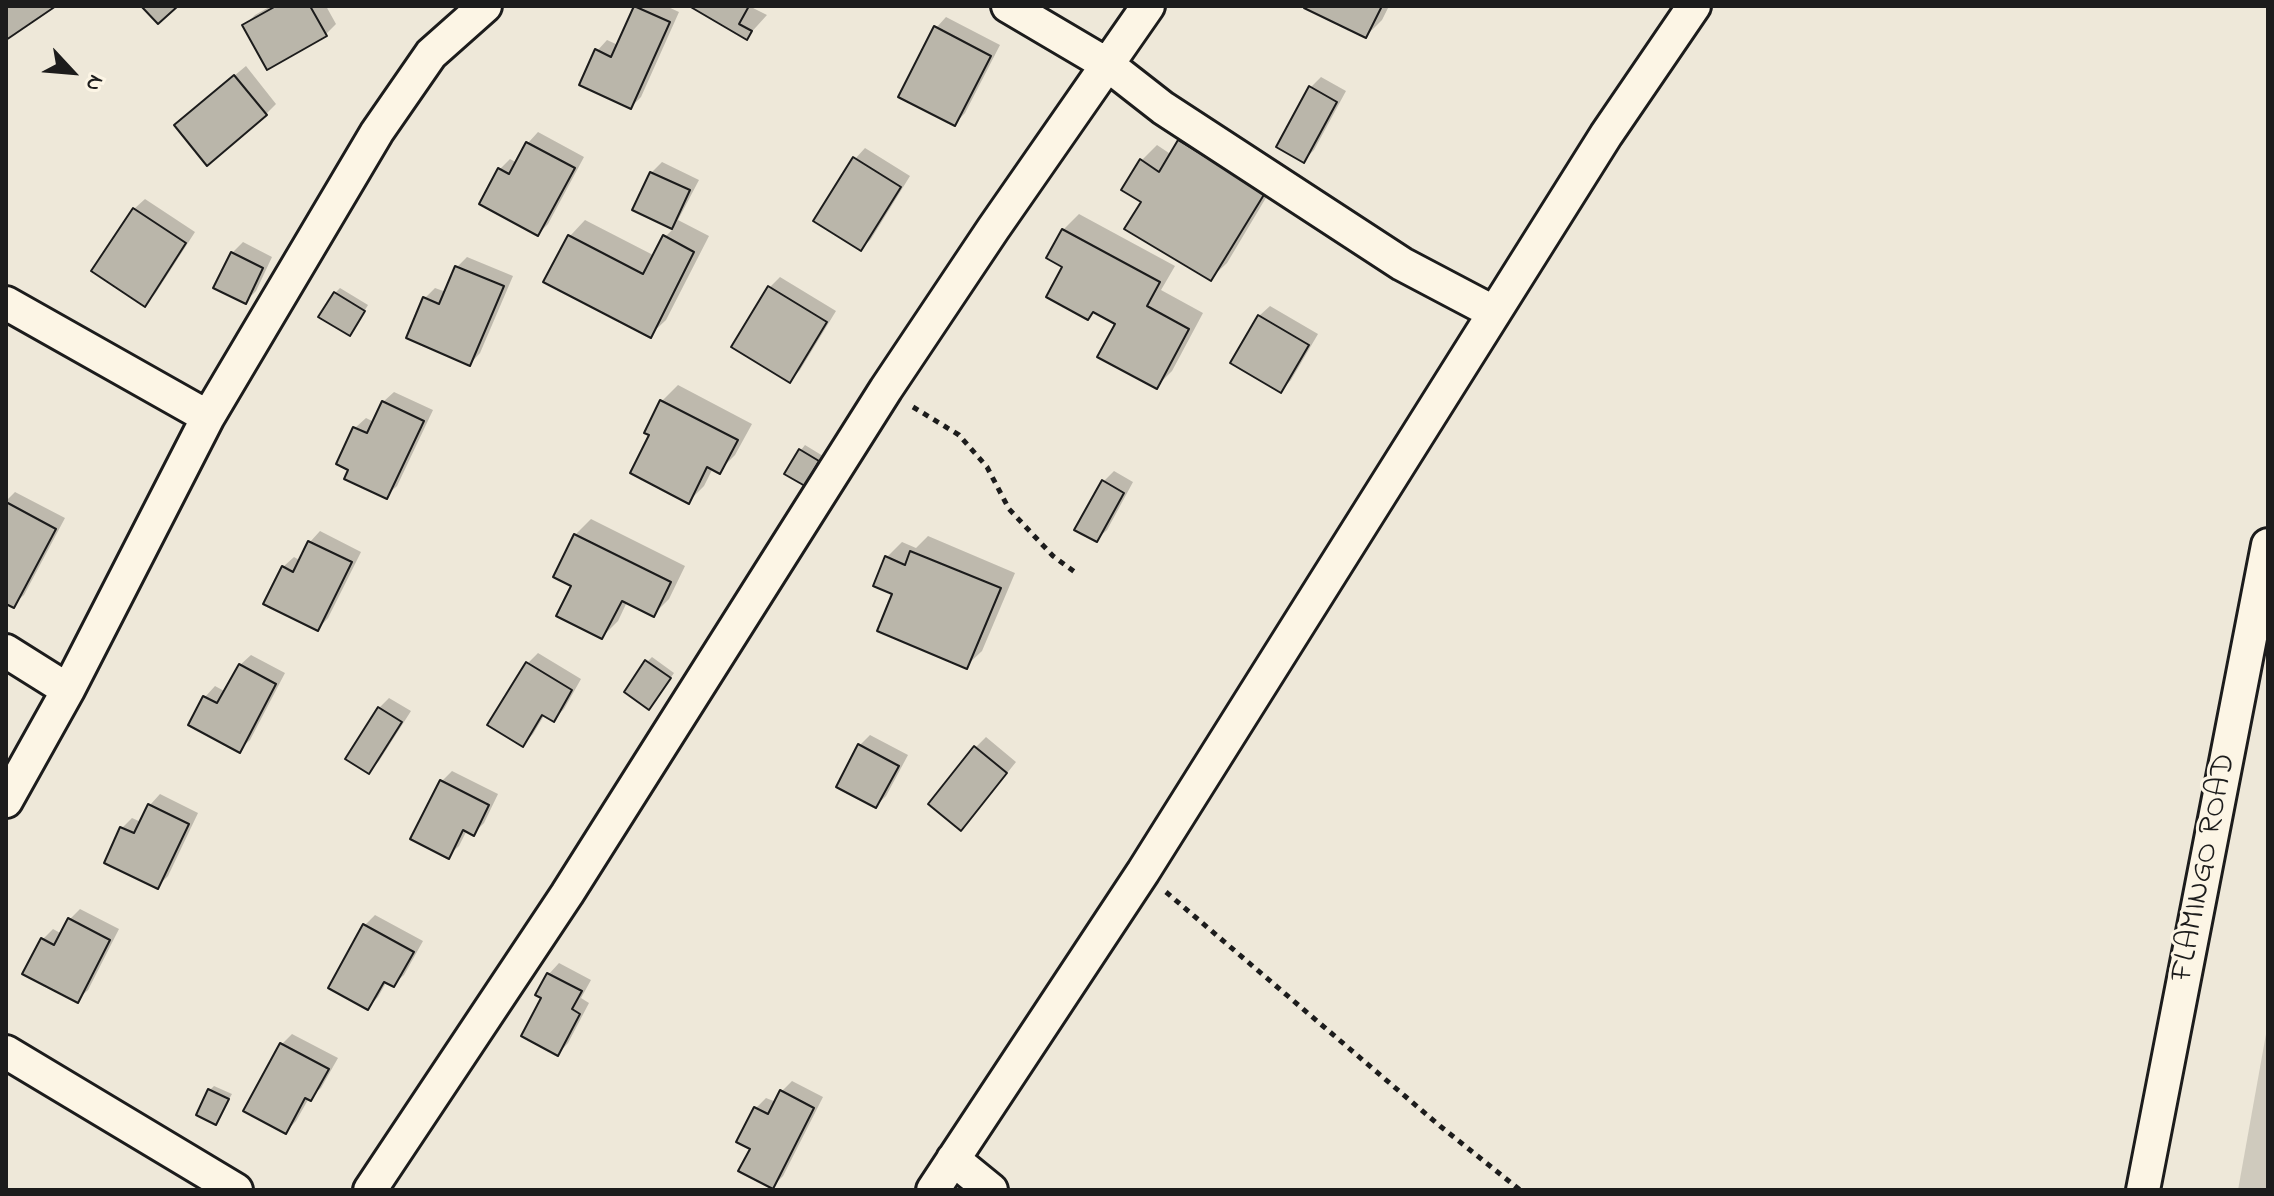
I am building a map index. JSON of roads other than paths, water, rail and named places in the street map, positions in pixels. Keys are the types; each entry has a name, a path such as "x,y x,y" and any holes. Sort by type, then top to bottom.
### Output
{"street":[{"path":"6,801 68,690 208,417 377,132 431,54 485,6"},
{"path":"1008,6 1108,65 1163,108 1402,264 1493,312"},
{"path":"370,1190 567,894 886,389 1148,6"},
{"path":"933,1190 1143,872 1493,312 1606,135 1694,6"},
{"path":"6,303 208,417"},
{"name":"FLAMINGO ROAD","path":"2143,1190 2268,545"},
{"path":"6,651 68,690"},
{"path":"6,1052 236,1190"},
{"path":"953,1159 991,1190"}]}
